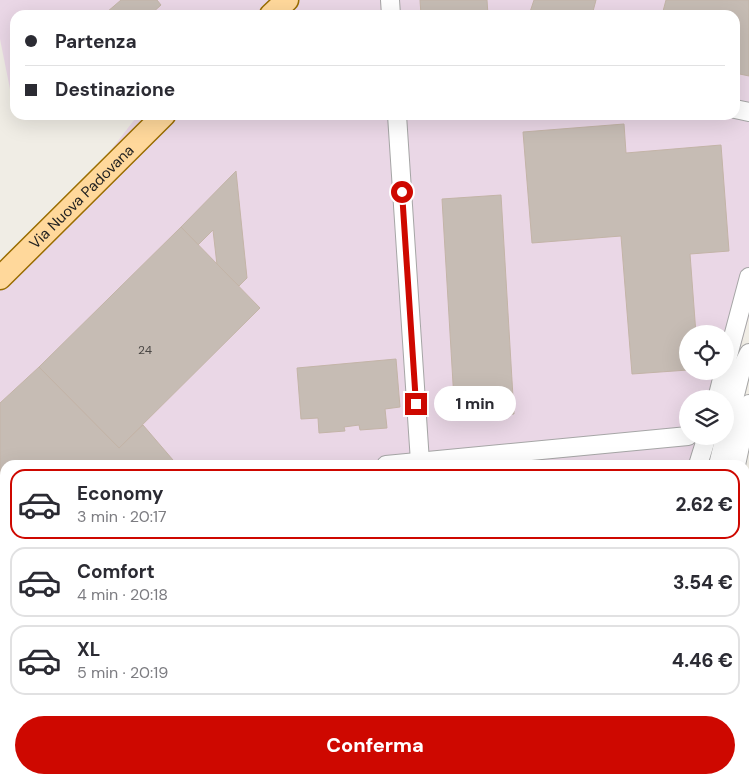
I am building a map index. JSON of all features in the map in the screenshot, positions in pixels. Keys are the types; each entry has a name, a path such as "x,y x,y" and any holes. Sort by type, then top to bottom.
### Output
{"main road":[{"path":"276,10 287,0"},
{"name":"Via Nuova Padovana","path":"0,278 159,120"}],"street":[{"path":"397,120 420,460"},
{"path":"734,359 749,277"},
{"path":"737,460 749,404"},
{"path":"441,460 679,437"},
{"path":"700,460 704,445"},
{"path":"719,460 723,445"}],"shaded area":[{"path":"0,0 749,0 749,316 734,372 734,325 679,325 679,380 732,380 729,390 679,390 679,445 714,445 710,460 0,460 0,279 45,235 134,120 740,120 740,10 10,10 10,89 0,39"}],"building":[{"path":"121,0 157,0 161,5 156,10 109,10"},
{"path":"420,0 487,0 488,10 421,10"},
{"path":"534,0 596,0 593,10 531,10"},
{"path":"666,0 749,0 749,76 740,74 740,10 663,10"},
{"path":"624,124 626,153 721,145 729,251 690,254 695,325 679,325 679,371 632,374 621,236 532,243 523,132"},
{"path":"236,171 247,278 239,286 217,265 213,230 198,245 181,227"},
{"path":"501,195 514,414 455,417 442,199"},
{"path":"181,227 260,308 119,448 39,367"},
{"path":"396,359 400,407 385,409 387,428 360,430 359,425 344,427 345,431 319,433 318,418 301,419 297,368"},
{"path":"39,367 119,448 143,425 173,460 0,460 0,403"}],"route":[{"path":"402,192 416,404"}]}
